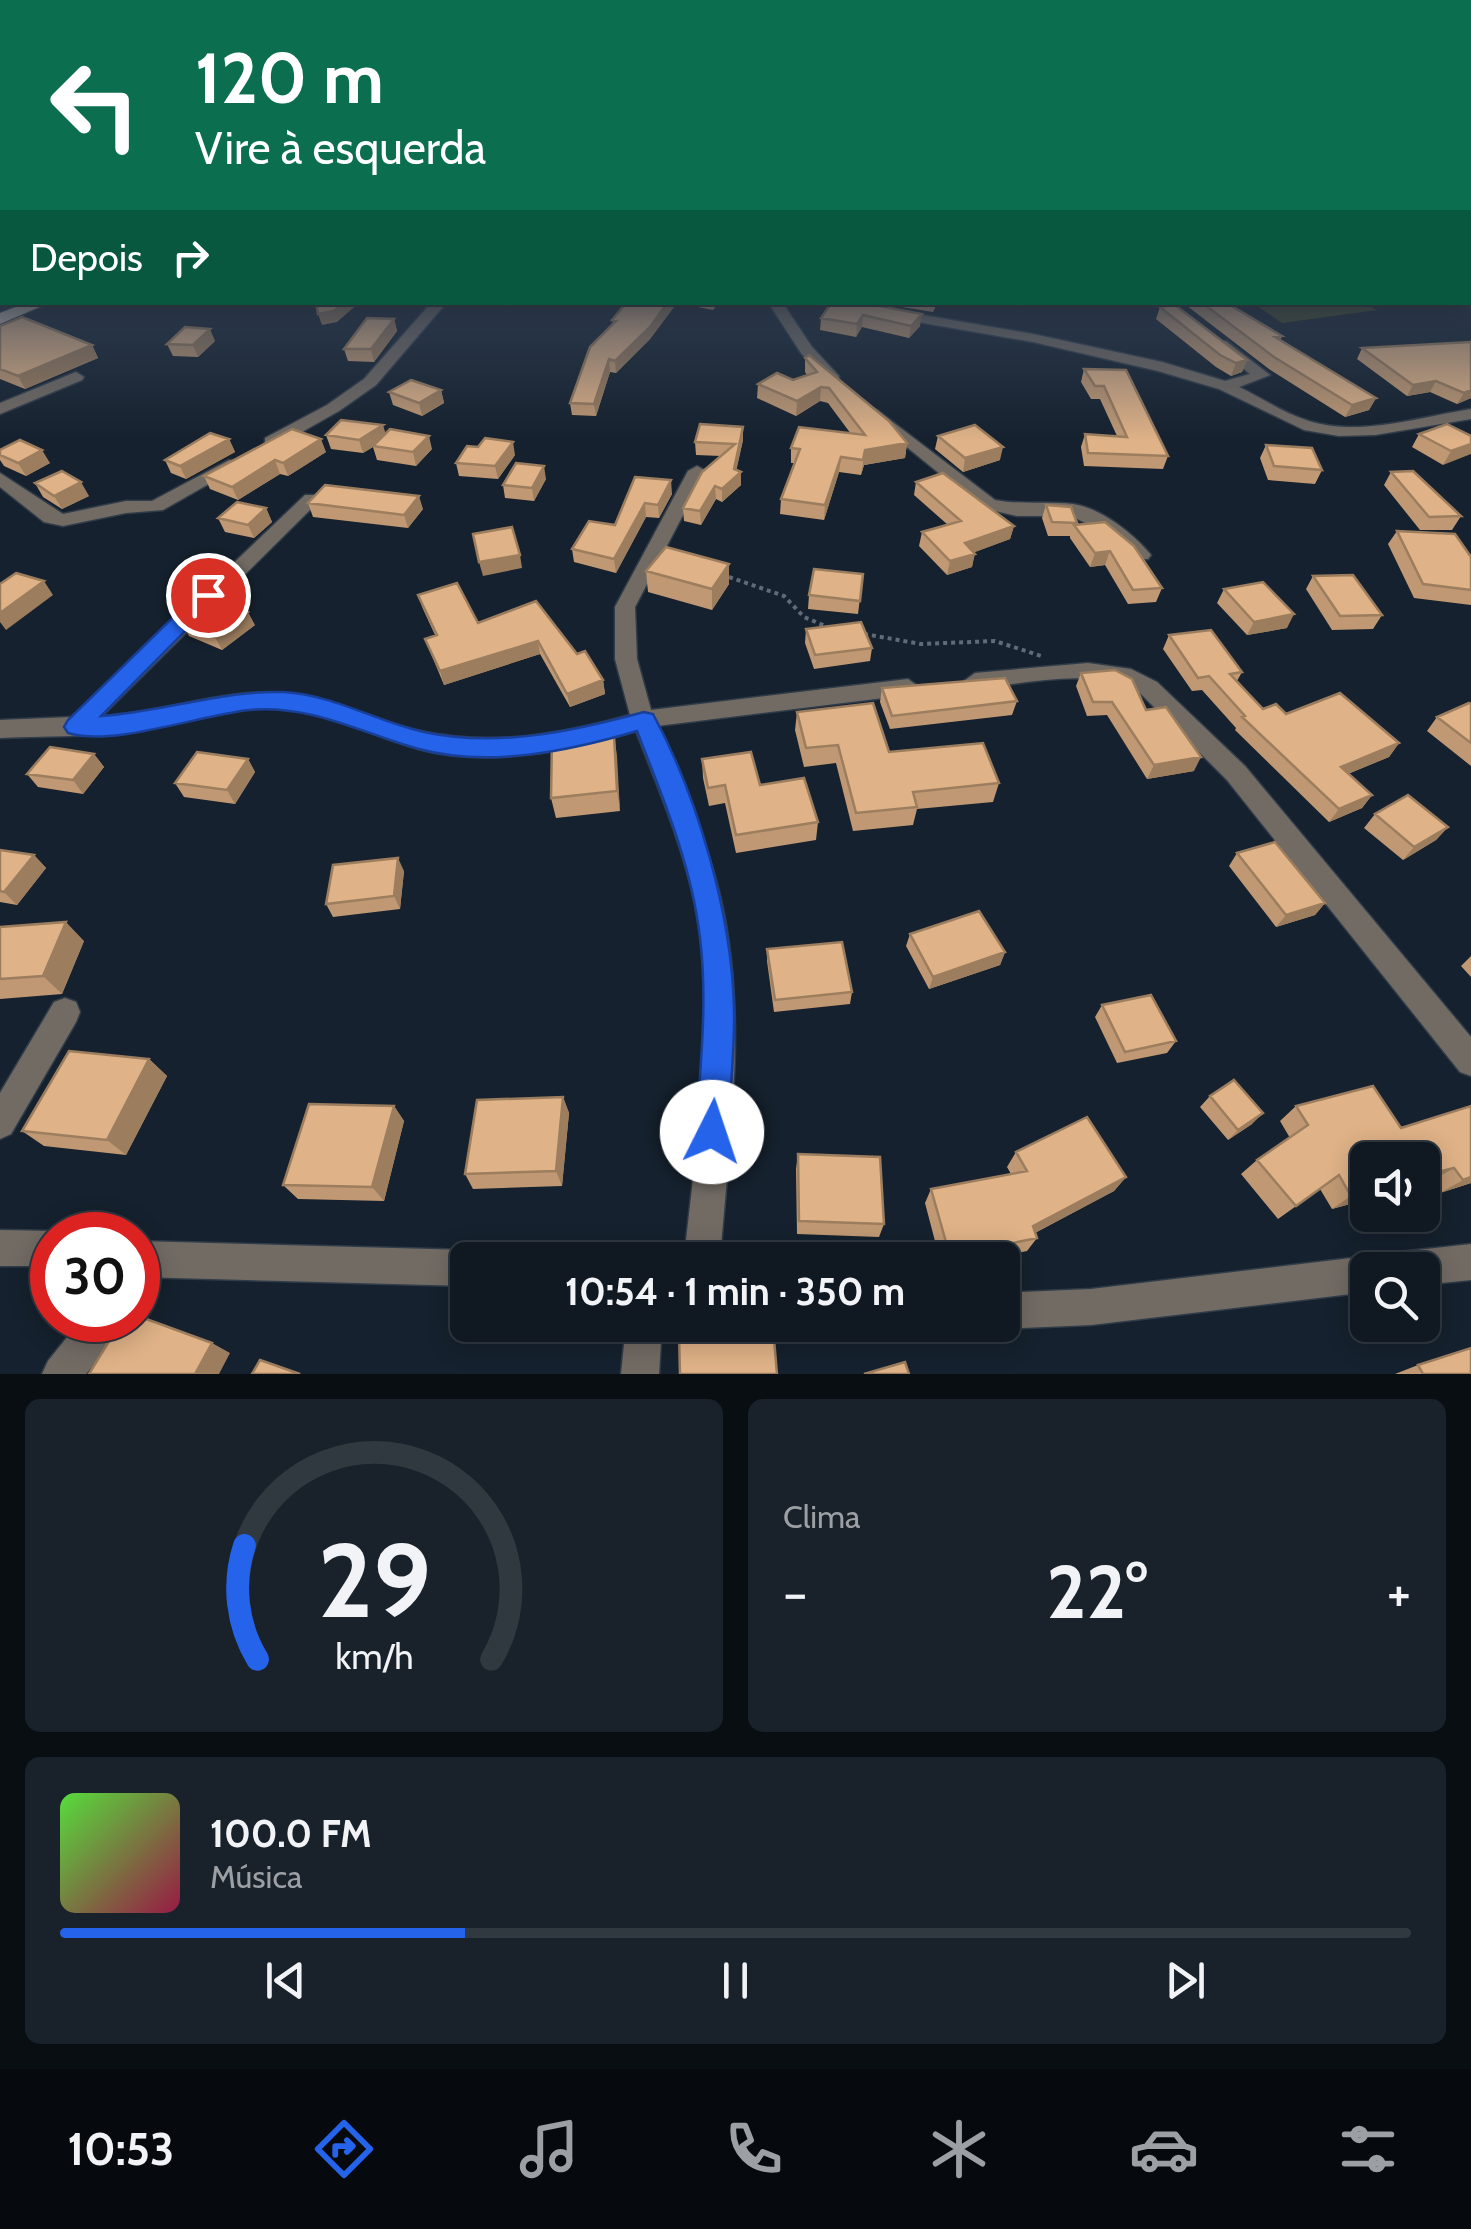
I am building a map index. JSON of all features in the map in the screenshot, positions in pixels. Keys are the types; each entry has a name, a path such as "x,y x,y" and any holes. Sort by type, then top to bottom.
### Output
{"street":[{"path":"0,478 51,518 63,520 167,502 333,408 370,382 430,313"},
{"path":"782,313 806,350 851,394 989,504 1017,510 1074,510 1108,526 1141,555"},
{"path":"879,313 1099,351 1225,386 1279,416 1340,431 1376,430 1471,414"},
{"path":"1212,337 1262,376 1225,386"},
{"path":"0,409 76,376"},
{"path":"696,470 625,607 624,646 644,720 691,838 714,936 720,1010 703,1242"},
{"path":"76,727 183,619 311,499"},
{"path":"0,729 129,723 248,702 287,701 331,710 422,741 474,747 566,742 644,720 718,708 933,685 1088,671 1131,677 1150,688 1201,734 1471,1060"},
{"path":"0,1123 65,1012"},
{"path":"0,1248 30,1249"},
{"path":"160,1258 352,1268 450,1268"},
{"path":"1440,1265 1471,1262"},
{"path":"1020,1310 1091,1307 1350,1276"},
{"path":"61,1374 89,1342"},
{"path":"640,1374 643,1342"}],"path":[{"path":"728,576 784,596 804,617 829,628"},
{"path":"848,631 920,644 995,641 1088,671"}],"green space":[{"path":"1268,313 1354,313 1282,323"}],"building":[{"path":"618,313 660,313 615,361 609,359 594,404 570,403 590,347 616,321 612,320"},
{"path":"824,313 922,314 911,326 863,315 857,324 821,318"},
{"path":"1168,313 1186,313 1247,360 1236,363"},
{"path":"1216,313 1244,313 1282,336 1275,337 1376,398 1352,405 1274,357"},
{"path":"22,317 92,345 18,376 0,369 0,326"},
{"path":"367,318 394,319 371,349 344,349"},
{"path":"185,327 210,329 193,345 167,344"},
{"path":"1471,342 1471,390 1464,393 1436,381 1413,385 1362,348"},
{"path":"809,355 889,421 907,443 865,450 863,460 841,457 825,505 781,499 800,449 791,448 799,427 865,435 829,388 821,387 797,401 758,384 777,373 793,380 817,372 805,358"},
{"path":"1084,369 1126,370 1168,456 1088,453 1085,434 1127,437 1104,386 1095,386"},
{"path":"411,380 441,390 419,403 389,392"},
{"path":"341,420 383,425 359,440 326,435"},
{"path":"700,424 743,427 734,469 741,472 722,489 715,486 700,511 683,508 702,472 735,444 695,442"},
{"path":"1447,424 1471,436 1471,444 1451,451 1419,434"},
{"path":"975,425 1003,447 965,458 938,436"},
{"path":"292,429 321,439 283,463 275,460 232,487 204,476"},
{"path":"390,429 429,436 413,452 373,446"},
{"path":"210,433 229,439 180,466 165,460"},
{"path":"485,438 513,442 495,466 456,463 467,446 478,447"},
{"path":"20,440 42,450 18,463 0,455 0,450"},
{"path":"1266,445 1312,448 1322,470 1274,466"},
{"path":"516,463 544,466 532,488 503,485"},
{"path":"62,471 81,482 54,496 35,483"},
{"path":"1413,471 1461,516 1429,517 1391,472"},
{"path":"943,473 1014,526 965,543 975,554 950,561 922,532 961,521 916,482"},
{"path":"635,477 671,480 658,505 645,503 614,559 572,549 589,521 615,525"},
{"path":"325,485 419,496 404,515 308,503"},
{"path":"237,502 266,508 248,525 218,518"},
{"path":"1046,505 1071,507 1077,523 1052,522"},
{"path":"1105,522 1134,546 1162,588 1133,590 1110,551 1095,553 1074,525"},
{"path":"512,527 520,555 479,562 473,534"},
{"path":"1397,531 1455,534 1471,557 1471,590 1423,584"},
{"path":"666,547 729,564 712,589 646,571"},
{"path":"814,569 863,574 860,601 809,595"},
{"path":"16,573 44,581 0,613 0,584"},
{"path":"1353,575 1382,615 1340,616 1313,576"},
{"path":"1263,582 1294,614 1254,622 1224,589"},
{"path":"457,583 478,623 536,601 577,654 585,651 603,680 567,694 538,641 440,671 425,639 437,635 418,595"},
{"path":"210,596 248,612 215,637 181,622"},
{"path":"861,622 872,648 815,655 806,629"},
{"path":"1211,630 1242,672 1230,674 1263,709 1276,704 1286,714 1340,693 1399,743 1341,767 1372,795 1339,809 1242,717 1245,716 1209,676 1198,678 1169,635"},
{"path":"1115,670 1132,679 1146,710 1166,707 1201,757 1154,765 1112,702 1093,702 1081,673"},
{"path":"1005,678 1017,701 892,716 882,688"},
{"path":"873,703 889,752 983,743 999,783 913,792 917,807 856,813 838,745 806,748 797,712"},
{"path":"1471,704 1471,743 1437,717"},
{"path":"614,735 617,791 551,798 552,741"},
{"path":"50,747 94,754 73,780 27,774"},
{"path":"197,752 248,759 227,790 175,783"},
{"path":"751,752 760,785 804,778 818,822 736,835 725,785 708,788 702,759"},
{"path":"1408,795 1448,827 1414,847 1375,814"},
{"path":"1275,842 1325,903 1286,915 1237,853"},
{"path":"0,850 34,855 4,892 0,891"},
{"path":"398,858 394,896 326,904 333,865"},
{"path":"979,911 1005,952 933,977 910,934"},
{"path":"66,922 43,976 0,979 0,927"},
{"path":"842,942 852,992 775,1000 767,949"},
{"path":"1151,995 1176,1041 1125,1052 1102,1005"},
{"path":"69,1051 149,1059 107,1140 22,1131"},
{"path":"1234,1080 1263,1113 1238,1130 1210,1096"},
{"path":"1373,1086 1401,1128 1471,1106 1471,1177 1463,1180 1454,1168 1440,1172 1440,1142 1350,1142 1350,1194 1339,1175 1296,1206 1257,1160 1308,1125 1296,1106"},
{"path":"563,1097 556,1171 465,1174 477,1100"},
{"path":"309,1104 394,1106 372,1187 283,1185"},
{"path":"1087,1117 1126,1177 1033,1226 1037,1238 1018,1242 946,1242 931,1189 1027,1171 1016,1152"},
{"path":"798,1154 880,1157 884,1224 799,1221"},
{"path":"160,1324 212,1343 195,1374 89,1374 109,1342 160,1342"},
{"path":"679,1342 774,1342 777,1374 680,1374"},
{"path":"1471,1348 1471,1374 1423,1374 1418,1365"},
{"path":"260,1360 300,1374 252,1374"},
{"path":"905,1362 909,1374 864,1374"}],"route":[{"path":"208,595 76,727 129,723 248,702 287,701 331,710 422,741 474,747 566,742 644,720 691,838 714,936 720,1010 712,1132"}]}
